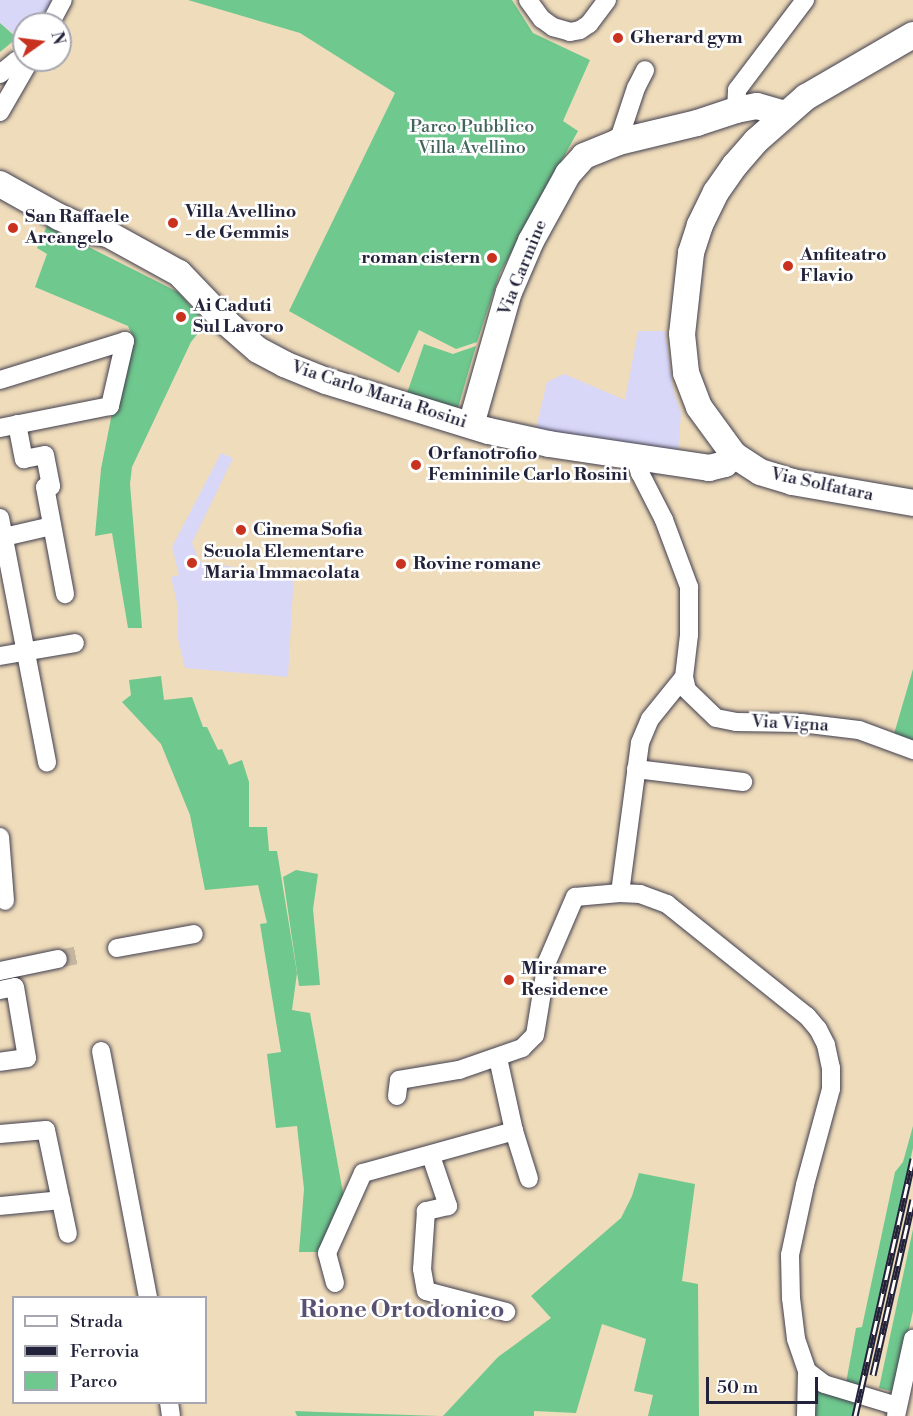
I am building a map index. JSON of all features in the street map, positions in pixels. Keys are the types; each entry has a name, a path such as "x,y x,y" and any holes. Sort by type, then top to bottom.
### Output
{"street":[{"path":"528,0 542,19 553,27 570,32 580,30 589,24 607,0"},
{"path":"736,110 737,90 805,0"},
{"path":"734,455 699,407 686,373 682,334 688,272 700,225 716,192 756,141 785,114 841,75 913,34"},
{"path":"0,74 12,64"},
{"path":"618,142 636,88 645,70"},
{"path":"0,112 23,72"},
{"name":"Via Carmine","path":"471,426 509,292 531,241 568,174 584,156 618,142 697,123 736,110 757,106 785,114"},
{"name":"Via Carlo Maria Rosini","path":"0,184 58,217 91,231 108,234 179,273 242,337 258,350 284,364 471,426 549,444 709,468 724,464 734,455"},
{"path":"0,381 125,341 110,406 9,426 24,459 45,455 51,486 45,487 65,594"},
{"name":"Via Solfatara","path":"734,455 760,472 792,482 913,503"},
{"path":"620,893 640,743 650,719 684,677 689,635 689,587 664,520 640,473 635,456"},
{"path":"0,518 47,763"},
{"path":"4,537 52,526"},
{"path":"0,656 75,643"},
{"name":"Via Vigna","path":"684,677 687,690 716,718 736,722 801,723 860,730 913,750"},
{"path":"636,768 743,782"},
{"path":"0,837 5,902"},
{"path":"397,1096 399,1080 459,1070 498,1058 522,1048 535,1035 547,962 575,897 620,893 640,894 667,904 807,1017 818,1029 826,1045 831,1068 831,1089 805,1185 790,1256 791,1298 796,1339 807,1371 806,1416"},
{"path":"117,948 194,934"},
{"path":"0,971 58,959"},
{"path":"0,990 15,987 27,1058 0,1062"},
{"path":"101,1051 148,1296"},
{"path":"498,1058 514,1131 529,1179"},
{"path":"0,1134 46,1130 68,1234"},
{"path":"335,1283 327,1252 363,1173 431,1156 514,1131"},
{"path":"431,1156 447,1206 426,1211 422,1269 426,1291 506,1312"},
{"path":"0,1206 61,1200"},
{"path":"807,1371 824,1384 896,1411 913,1339"}],"shaded area":[{"path":"0,0 52,0 46,12 12,12 12,32 0,23"},
{"path":"638,331 665,331 673,389 681,413 678,454 535,432 547,382 564,374 625,400"},
{"name":"Scuola Elementare Maria Immacolata","path":"221,453 233,458 192,543 199,561 256,571 294,571 288,677 185,668 178,639 178,607 171,577 179,575 172,547"}],"green space":[{"name":"Parco Pubblico Villa Avellino","path":"188,0 512,0 533,33 590,60 563,121 578,131 500,273 477,342 456,349 419,330 399,373 289,311 395,93 300,33"},
{"path":"0,23 12,34 12,42 0,52"},
{"path":"47,226 178,292 206,323 191,342 132,467 130,484 142,628 128,628 112,533 95,536 101,469 113,408 134,340 128,326 35,287 47,254 37,248"},
{"path":"424,344 453,354 476,346 457,411 406,396"},
{"path":"913,669 913,742 894,734"},
{"path":"161,676 164,700 192,697 203,727 207,727 218,750 222,749 229,765 242,760 249,782 249,827 267,827 269,851 277,851 297,973 292,1010 310,1013 344,1198 323,1252 299,1252 304,1189 297,1126 276,1128 267,1054 281,1052 260,924 267,923 258,885 205,890 190,815 161,744 122,702 131,695 129,680"},
{"path":"296,870 318,874 313,909 320,985 299,986 283,877"},
{"path":"913,1126 913,1148 859,1386 846,1383 856,1328 862,1327 895,1172 903,1162"},
{"path":"639,1173 695,1184 682,1281 698,1284 699,1416 648,1416 653,1395 634,1391 646,1339 602,1324 576,1413 534,1411 534,1416 443,1416 498,1357 551,1318 531,1296 621,1218 632,1196"},
{"path":"913,1229 913,1311 895,1392 879,1388"},
{"path":"826,1391 856,1399 852,1416 811,1416 811,1400 816,1392"},
{"path":"295,1411 319,1412 439,1416 297,1416"}],"tunnel":[{"path":"58,959 84,954"}],"railway":[{"path":"855,1416 913,1158"},
{"path":"873,1375 913,1199"}],"place":[{"name":"Gherard gym","path":"618,38"},
{"name":"Villa Avellino - de Gemmis","path":"173,223"},
{"name":"San Raffaele Arcangelo","path":"13,228"},
{"name":"roman cistern","path":"492,258"},
{"name":"Anfiteatro Flavio","path":"788,266"},
{"name":"Ai Caduti Sul Lavoro","path":"181,317"},
{"name":"Orfanotrofio Femininile Carlo Rosini","path":"416,465"},
{"name":"Cinema Sofia","path":"241,530"},
{"name":"Scuola Elementare Maria Immacolata","path":"192,563"},
{"name":"Rovine romane","path":"401,564"},
{"name":"Miramare Residence","path":"509,980"}],"district":[{"name":"Rione Ortodonico","path":"402,1311"}]}
